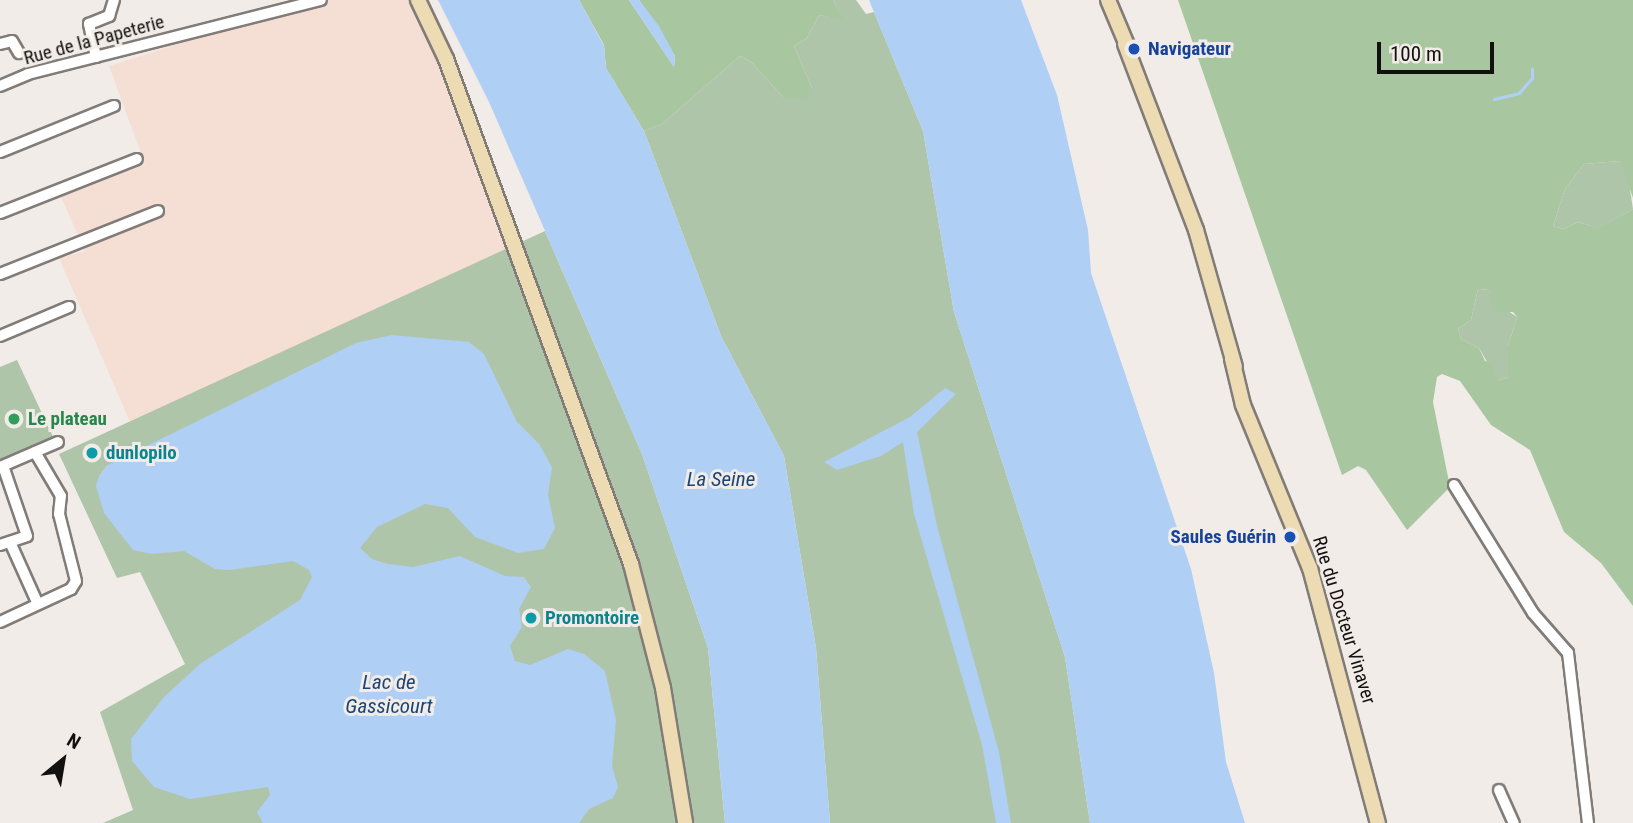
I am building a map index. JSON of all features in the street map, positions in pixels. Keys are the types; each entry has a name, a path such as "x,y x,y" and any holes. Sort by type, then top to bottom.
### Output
{"main road":[{"path":"418,0 451,71 628,553 663,688 685,823"},
{"name":"Rue du Docteur Vinaver","path":"1108,0 1196,230 1256,433 1310,568 1378,823"}],"street":[{"path":"96,57 89,24 109,16 115,10 114,0"},
{"name":"Rue de la Papeterie","path":"0,86 28,74 321,0"},
{"path":"0,44 12,41 19,53"},
{"path":"0,152 114,106"},
{"path":"0,213 137,159"},
{"path":"0,274 158,211"},
{"path":"0,337 69,307"},
{"path":"37,602 5,544 27,536 2,467 58,442"},
{"path":"0,622 37,602 71,589 76,581 67,558 68,538 59,514 61,496 35,452"},
{"path":"1454,485 1533,613 1568,653 1588,823"},
{"path":"1499,790 1514,823"}],"shaded area":[{"path":"316,0 412,0 431,33 511,247 131,424 59,258 85,251 61,197 145,164 109,66"}],"green space":[{"path":"579,0 629,0 674,67 675,56 639,0 833,0 844,20 819,15 807,38 794,46 812,88 807,100 783,97 751,62 740,56 662,124 644,131 606,68 604,45"},
{"path":"833,0 856,0 866,14 874,12 923,131 954,312 1065,657 1090,823 830,823 816,648 784,456 721,336 644,131 662,124 740,56 751,62 783,97 812,88 794,46 807,38 819,15 843,19"},
{"path":"1178,0 1633,0 1633,198 1620,161 1584,164 1565,189 1553,226 1564,229 1578,222 1592,226 1593,231 1633,209 1633,606 1601,563 1564,532 1530,450 1491,425 1460,381 1442,374 1437,377 1433,402 1450,487 1407,530 1366,470 1358,466 1342,475","holes":["1478,289 1489,290 1494,312 1513,312 1517,317 1508,346 1508,377 1498,381 1492,363 1485,361 1479,348 1461,339 1458,329 1471,320"]},
{"path":"1620,161 1627,170 1633,209 1592,232 1592,226 1578,222 1564,229 1553,226 1565,189 1584,164"},
{"path":"545,231 642,454 708,648 725,823 103,823 133,810 100,712 185,664 140,572 117,578 59,454"},
{"path":"1478,289 1489,290 1493,301 1517,317 1508,346 1508,377 1498,381 1479,348 1461,339 1458,329 1471,320"},
{"path":"17,360 54,439 0,460 0,367"}],"water":[{"name":"La Seine","path":"438,0 579,0 604,46 606,68 644,131 721,336 784,456 816,648 830,823 725,823 708,648 642,454 489,102"},
{"path":"629,0 639,0 659,26 675,56 674,67"},
{"path":"869,0 1021,0 1057,95 1088,230 1091,273 1191,569 1214,673 1226,762 1245,823 1090,823 1065,657 954,312 923,131"},
{"name":"Lac de Gassicourt","path":"392,335 469,342 484,354 517,422 539,444 552,467 548,495 555,528 544,549 518,553 475,537 448,508 425,504 377,527 360,548 372,559 388,564 413,567 460,556 505,576 524,577 531,587 519,609 522,627 510,646 515,661 530,665 568,649 584,654 605,671 616,720 612,766 618,787 613,798 589,809 579,823 263,823 257,812 270,795 268,787 190,799 154,787 132,761 131,739 164,697 200,664 300,600 312,577 309,570 293,561 230,570 215,569 184,551 152,554 133,550 104,513 96,486 99,476 106,466 356,343"},
{"path":"945,388 956,394 917,432 938,530 999,752 1011,823 996,823 982,745 914,514 903,442 881,456 837,470 824,462 910,417"}],"waterway":[{"path":"1494,99 1519,93 1532,78 1532,69"}],"place":[{"name":"Navigateur","path":"1134,49"},
{"name":"Le plateau","path":"14,419"},
{"name":"dunlopilo","path":"92,453"},
{"name":"Saules Guérin","path":"1290,537"},
{"name":"Promontoire","path":"531,618"}]}
